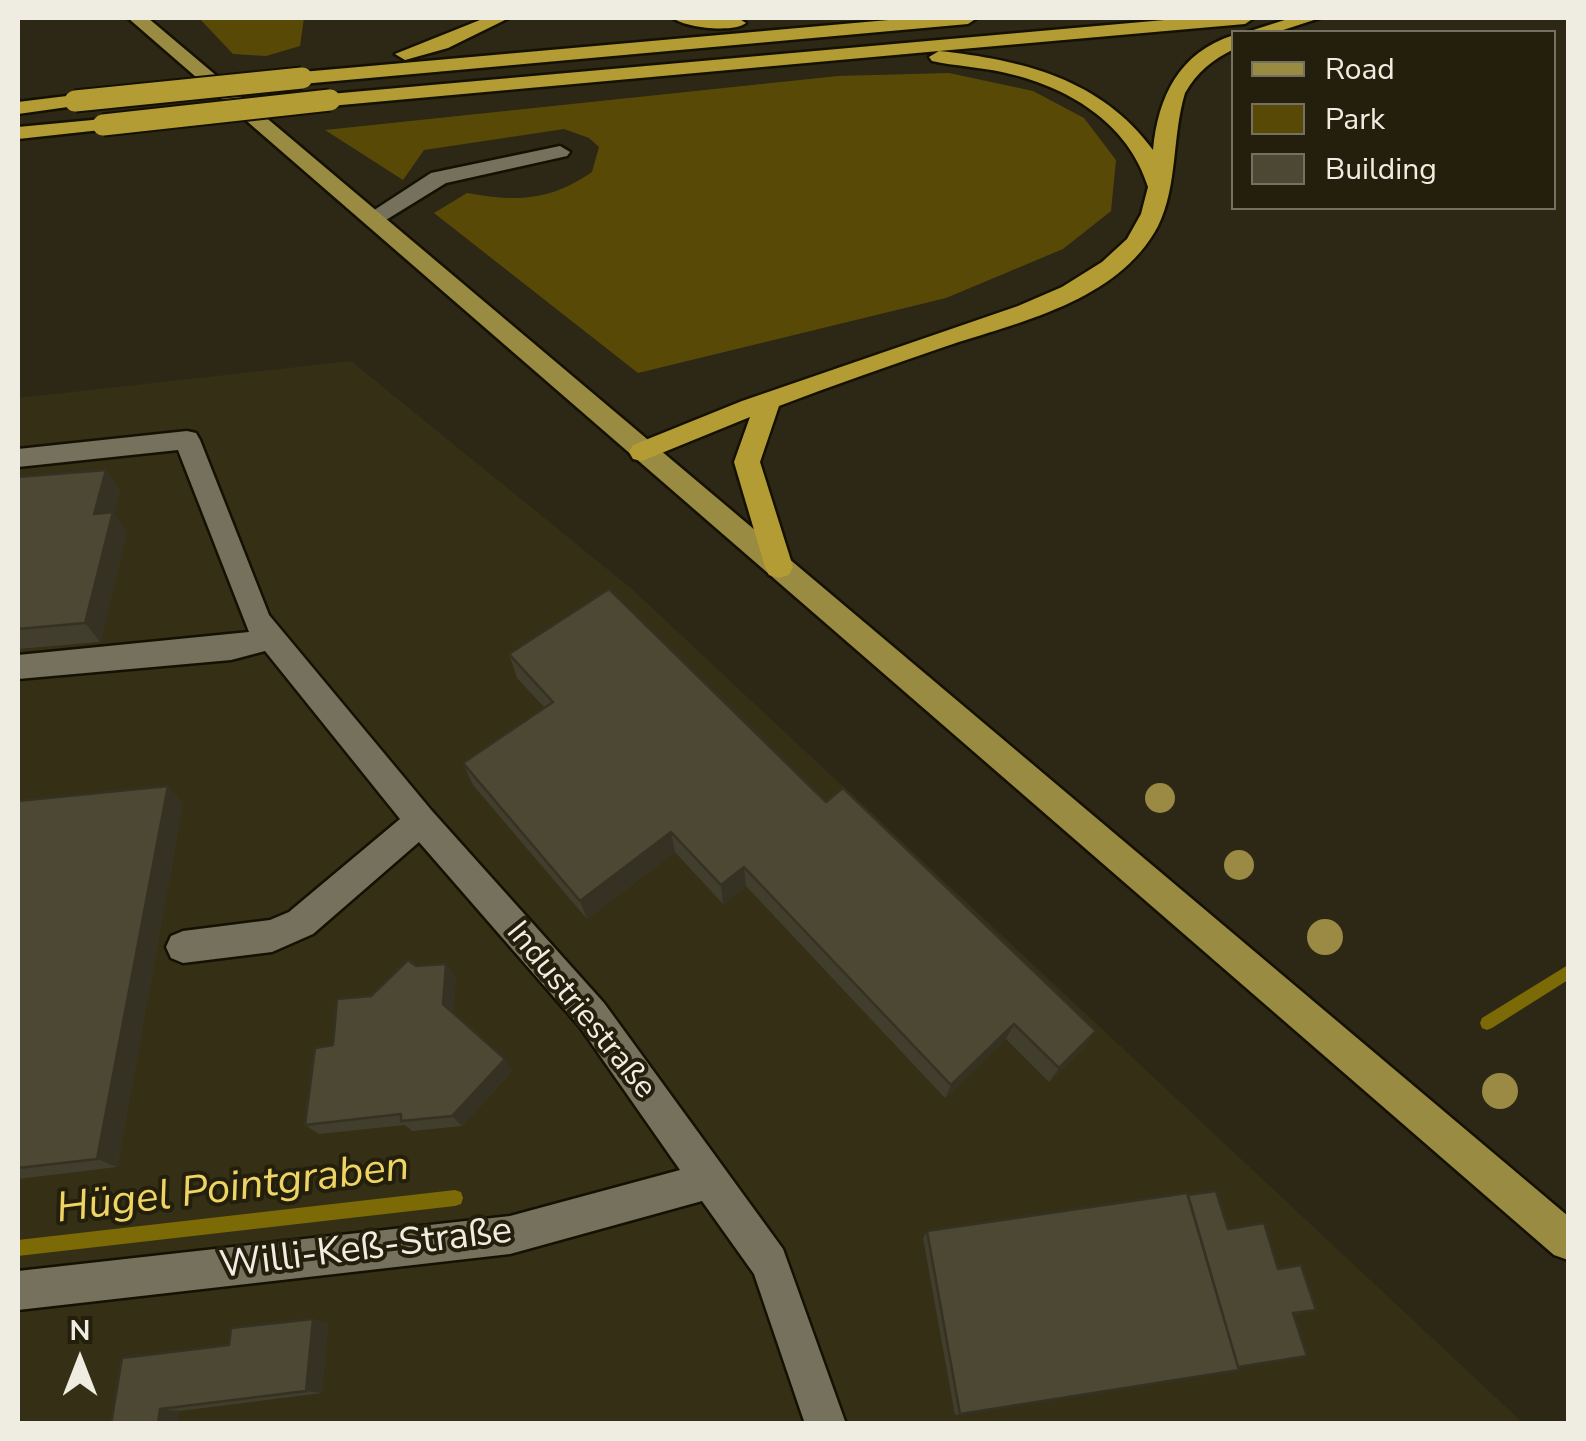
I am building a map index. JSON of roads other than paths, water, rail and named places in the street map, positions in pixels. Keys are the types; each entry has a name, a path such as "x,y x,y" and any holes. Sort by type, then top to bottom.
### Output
{"highway":[{"path":"302,78 441,44 500,18"},
{"path":"682,18 764,24 880,25"},
{"path":"18,108 302,78 968,18"},
{"path":"18,134 330,100 1245,18"},
{"path":"1265,30 1311,18"},
{"path":"642,452 768,402 1010,317 1104,272 1136,243 1152,213 1172,91 1210,51 1231,42"},
{"path":"841,53 972,60 1011,66 1047,78 1084,95 1122,120 1146,155 1157,183"},
{"path":"768,402 748,462 779,567"}],"main road":[{"path":"137,18 1568,1241"}],"street":[{"path":"373,218 438,178 560,152"},
{"name":"Industriestraße","path":"18,458 188,440 258,621 270,638 421,821 592,1016 770,1263 826,1424"},
{"path":"18,667 231,648 270,638"},
{"path":"183,947 272,936 301,923 421,821"},
{"name":"Willi-Keß-Straße","path":"18,1292 510,1235 708,1181"}],"waterway":[{"name":"Hügel Pointgraben","path":"1487,1023 1568,972"},
{"name":"Hügel Pointgraben","path":"18,1248 455,1198"}]}
